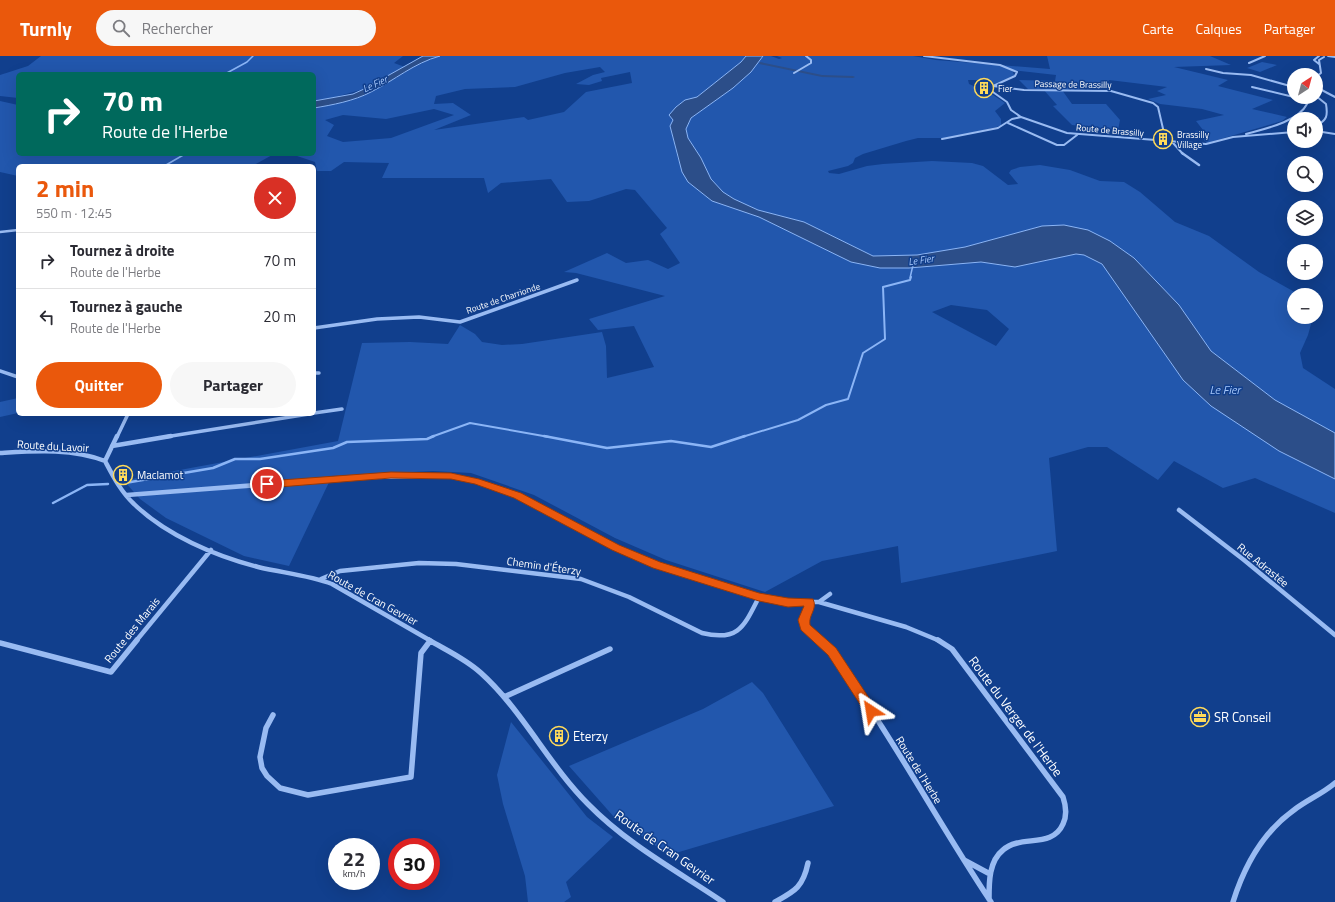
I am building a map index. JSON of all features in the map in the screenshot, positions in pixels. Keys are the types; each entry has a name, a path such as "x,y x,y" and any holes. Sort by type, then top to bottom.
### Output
{"street":[{"path":"795,72 812,62 806,56"},
{"path":"924,56 1000,65 1017,72 1015,76 993,86"},
{"path":"1249,63 1265,56"},
{"path":"1319,64 1314,60 1320,56 1335,56"},
{"path":"1320,68 1320,59 1327,56"},
{"path":"1206,69 1223,73 1253,76 1287,85"},
{"name":"Route de Brassilly","path":"993,86 990,90 1006,101 1011,110 1021,117 1040,125 1077,135 1210,144 1241,136 1287,133"},
{"name":"Passage de Brassilly","path":"993,86 1024,90 1112,91 1144,100 1158,106 1162,128 1172,142"},
{"path":"1252,87 1287,95"},
{"path":"1323,91 1335,97"},
{"path":"1323,102 1326,104 1328,114 1323,122"},
{"path":"1241,136 1276,126 1305,110 1307,104"},
{"path":"942,139 998,128 1008,123 1012,119 1021,117"},
{"path":"1008,123 1057,145 1064,145 1077,135"},
{"path":"1323,133 1335,134"},
{"path":"1172,142 1188,159 1199,165"},
{"path":"0,232 16,230"},
{"name":"Route de Charrionde","path":"316,328 376,319 419,317 460,322 577,280"},
{"path":"0,371 16,376"},
{"path":"316,413 342,409"},
{"path":"105,461 127,416"},
{"path":"112,446 297,416"},
{"name":"Route du Lavoir","path":"0,453 82,454 105,461"},
{"name":"Route de Cran Gevrier","path":"105,461 117,484 126,496 142,511 192,540 211,550 257,566 321,579 430,641 480,672 504,697 563,775 588,804 621,834 723,902"},
{"path":"126,496 391,475 451,476 476,481 517,496 615,547 657,565 759,597 788,602 809,602"},
{"name":"Rue Adrastée","path":"1179,510 1244,560 1335,635"},
{"name":"Route des Marais","path":"0,642 15,648 111,672 211,550"},
{"name":"Chemin d'Éterzy","path":"321,579 340,571 419,563 456,564 581,579 629,597 702,633 715,636 728,635 744,626 759,597"},
{"path":"819,602 825,596 830,594"},
{"name":"Route du Verger de l'Herbe","path":"809,602 819,602 898,625 930,637 952,649 1063,797 1065,814 1063,824 1055,836 1047,840 1008,846 995,861 990,874 990,900"},
{"name":"Route de l'Herbe","path":"809,602 809,609 803,620 804,627 820,640 839,660 912,775 962,859 990,900"},
{"path":"273,714 266,728 260,758 262,768 266,776 280,788 308,795 411,777 421,653 430,641"},
{"path":"504,697 610,649"},
{"path":"1233,902 1238,883 1265,839 1290,813 1317,797 1335,783"},
{"path":"962,859 990,874"},
{"path":"775,902 802,884 806,879 808,863"}],"shaded area":[{"path":"41,56 403,56 394,63 405,67 364,89 321,101 316,101 316,72 16,72 16,98 0,96 0,75 28,66"},
{"path":"440,56 746,56 741,62 697,97 685,100 676,107 670,126 678,159 688,182 712,201 759,217 851,262 880,268 909,268 981,262 1015,267 1076,254 1084,255 1102,264 1183,380 1279,451 1335,479 1335,513 1255,478 1223,488 1174,461 1158,480 1107,447 1088,447 1049,458 1057,551 901,583 898,546 822,561 765,592 666,560 615,538 534,495 471,473 433,471 332,476 289,566 244,556 166,518 140,499 125,482 136,478 338,441 362,343 410,342 448,344 460,325 475,334 482,342 502,345 522,344 602,332 606,346 607,378 654,367 634,326 598,330 589,319 665,296 576,273 564,272 607,253 626,263 648,260 668,269 680,263 660,234 667,228 635,190 626,189 589,201 567,202 551,179 501,183 488,193 484,178 382,178 389,163 344,162 331,171 317,171 315,162 297,156 316,156 316,108 357,98 380,87 422,63","holes":["600,67 605,72 593,75 576,84 589,85 602,81 601,78 630,72 632,83 586,92 564,112 528,120 524,117 434,130 471,115 453,103 434,104 436,96 465,89 515,87 565,73","434,109 454,115 391,138 343,142 327,136 334,125 325,120 343,115 386,119","951,305 987,310 1009,329 996,346 932,312"]},
{"path":"763,56 771,56 779,59 782,58 777,56 913,56 936,60 1050,69 1047,56 1210,56 1231,65 1174,67 1228,80 1218,86 1273,100 1252,109 1287,117 1282,121 1207,143 1195,131 1203,130 1196,121 1224,115 1202,109 1160,104 1148,99 1166,95 1157,91 1167,87 1109,80 1107,83 1096,83 1100,88 1062,90 1072,104 1106,104 1120,120 1118,130 1072,125 1053,106 1057,105 1043,89 1028,89 1019,80 1055,81 1056,75 1012,70 1013,76 992,85 979,80 968,80 969,84 990,93 1005,103 995,111 1001,119 1001,126 944,138 918,138 906,141 863,154 855,158 853,163 848,166 828,171 829,173 839,174 867,166 932,161 972,163 983,166 1008,185 1018,184 1009,173 1011,170 1020,167 1040,165 1070,170 1100,181 1124,182 1140,192 1175,222 1209,236 1259,272 1288,288 1287,324 1311,324 1300,353 1303,368 1335,389 1335,433 1275,400 1211,351 1179,305 1134,258 1110,241 1042,226 965,247 917,255 873,256 804,222 758,210 734,199 723,192 711,179 701,158 688,138 686,129 691,118 733,88 751,72"},
{"path":"1262,62 1277,65 1260,72 1247,68"},
{"path":"0,101 16,105 16,156 270,156 256,164 16,164 16,176 0,172"},
{"path":"16,398 16,413 0,417 0,402"},
{"path":"752,682 763,693 834,806 669,855 614,817 569,766 703,709"},
{"path":"511,722 587,817 613,837 566,882 571,897 564,902 528,902 525,876 503,804 497,775"}],"water":[{"name":"Le Fier","path":"423,56 440,56 413,67 380,87 357,98 316,108 316,101 353,94"},
{"name":"Le Fier","path":"746,56 763,56 751,72 733,88 691,118 686,129 688,138 701,158 711,179 723,192 758,210 804,222 873,256 917,255 965,247 1042,226 1064,225 1088,230 1110,241 1134,258 1179,305 1211,351 1275,400 1335,433 1335,479 1279,451 1211,406 1183,380 1102,264 1084,255 1076,254 1015,267 981,262 909,268 880,268 851,262 759,217 712,201 688,182 682,172 670,126 673,120 669,115 685,100 697,97 741,62"}],"waterway":[{"path":"229,72 247,62 253,56"},
{"path":"760,63 822,76 853,77"},
{"path":"168,164 182,156"},
{"path":"910,278 913,265"},
{"path":"742,437 798,420 826,405 848,399 863,353 885,339 883,287 910,280 911,277"},
{"path":"431,437 470,423 549,437"},
{"path":"125,483 213,468 235,459 260,459 333,448 347,442 427,439 434,436"},
{"path":"544,436 607,448 671,441 711,447 745,436"},
{"path":"53,503 87,485 108,484"}],"place":[{"name":"Fier","path":"984,88"},
{"name":"Brassilly Village","path":"1163,139"},
{"name":"Maclamot","path":"123,475"},
{"name":"SR Conseil","path":"1200,717"},
{"name":"Eterzy","path":"559,736"}],"route":[{"path":"267,484 391,475 439,475 476,481 517,496 615,547 657,565 759,597 788,602 809,602 809,609 803,620 804,627 832,651 871,711"}]}
